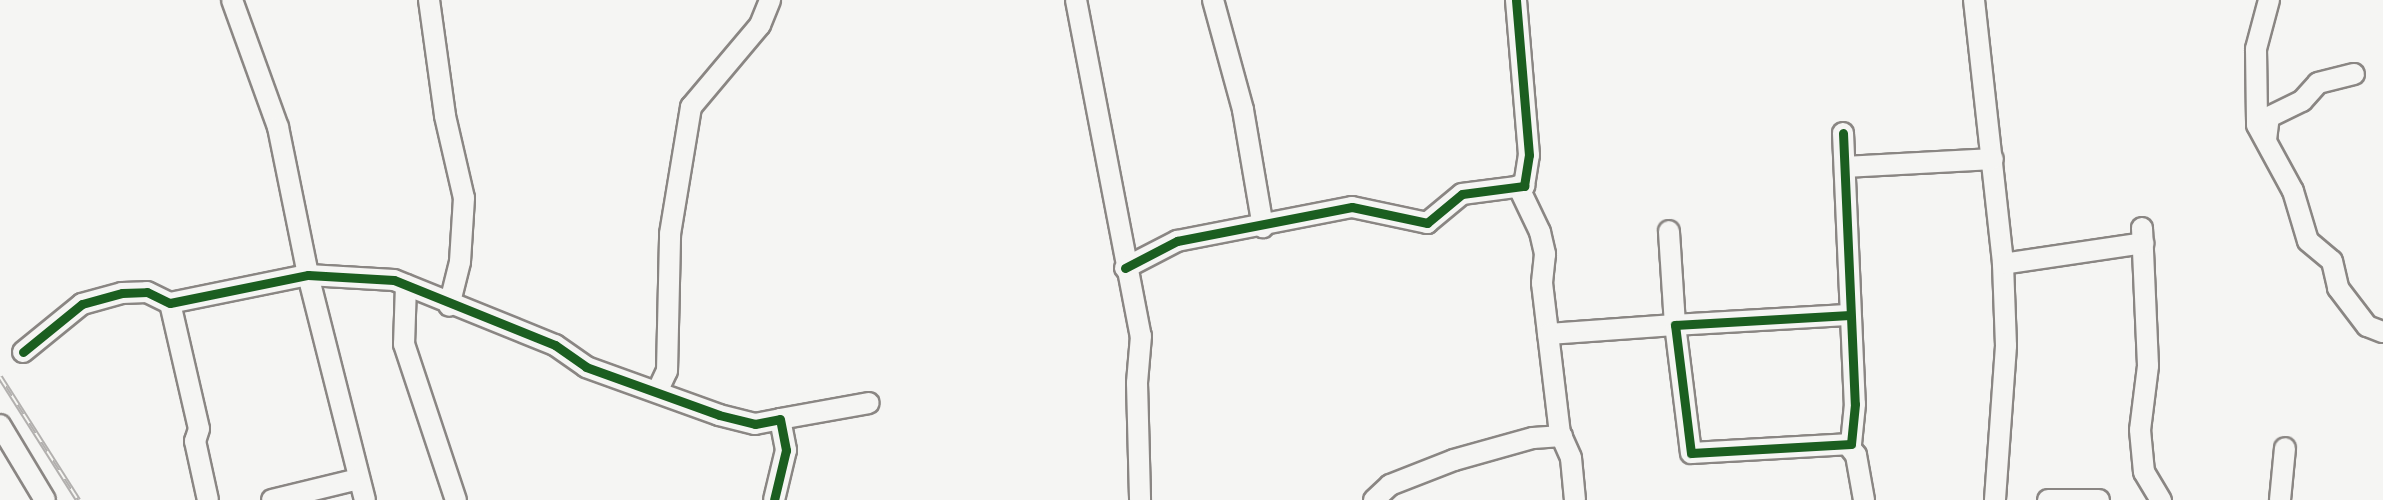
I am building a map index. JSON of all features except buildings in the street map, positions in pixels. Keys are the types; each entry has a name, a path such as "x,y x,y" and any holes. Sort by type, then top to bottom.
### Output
{"street":[{"path":"232,0 278,127 308,275 365,500"},
{"path":"429,0 445,116 464,198 460,262 449,306"},
{"path":"657,392 667,371 670,234 691,107 760,25 770,0"},
{"path":"1076,0 1125,268 1141,336 1137,383 1140,500"},
{"path":"1214,0 1243,110 1263,227"},
{"path":"1125,268 1178,241 1263,227 1352,207 1427,223 1462,194 1524,186 1528,155 1516,0"},
{"path":"1974,0 1994,159 2003,264 2006,346 1995,500"},
{"path":"2269,0 2256,49 2257,125 2293,191 2308,241 2332,261 2338,288 2367,326 2383,332"},
{"path":"2266,143 2269,117 2302,102 2318,83 2354,74"},
{"path":"1843,133 1855,404 1847,444"},
{"path":"1845,167 1994,159"},
{"path":"1518,186 1540,232 1548,334 1562,436 1571,458 1575,500"},
{"path":"1669,231 1675,325 1691,453 1847,444"},
{"path":"2003,264 2142,236 2148,366 2140,430 2144,472 2162,500"},
{"path":"23,352 91,300 147,292 170,303 308,275 406,285 449,306 657,392 755,424 869,403"},
{"path":"406,285 404,344 456,500"},
{"path":"170,303 199,429 195,441 208,500"},
{"path":"1548,334 1850,315"},
{"path":"774,500 786,450 780,419"},
{"path":"0,425 45,500"},
{"path":"1374,500 1390,486 1454,460 1533,438 1562,436"},
{"path":"1847,444 1856,455 1864,500"},
{"path":"2280,500 2285,448"},
{"path":"272,500 358,479"},
{"path":"2048,500 2099,500"},
{"path":"2139,500 2162,500"}],"railway":[{"path":"0,377 78,500"}],"cycle path":[{"path":"1125,268 1177,241 1352,207 1427,223 1462,194 1524,186 1529,155 1516,0"},
{"path":"1843,133 1855,404 1851,444 1691,453 1675,325 1850,315"},
{"path":"23,352 82,304 122,293 147,292 170,303 308,275 394,280 555,345 586,367 719,415 755,424 780,419 786,450 774,500"}]}
